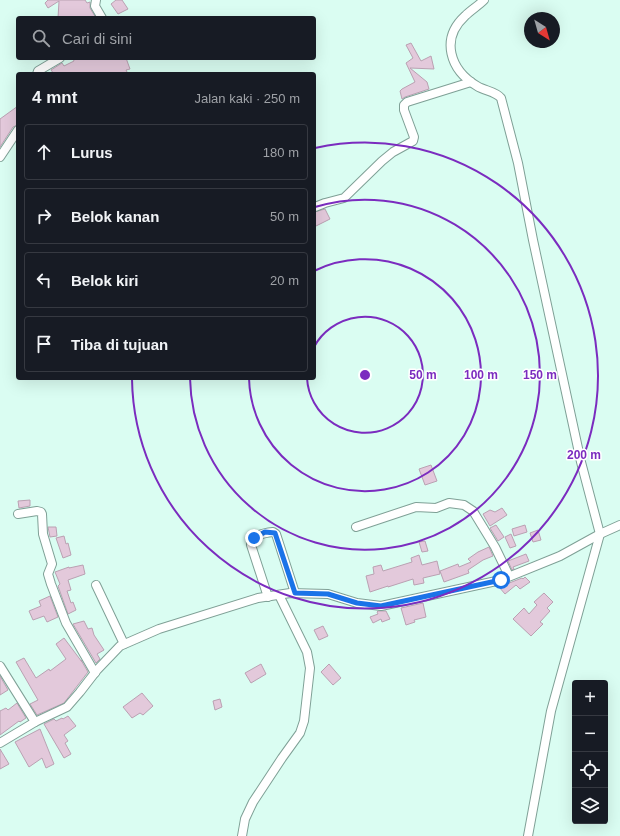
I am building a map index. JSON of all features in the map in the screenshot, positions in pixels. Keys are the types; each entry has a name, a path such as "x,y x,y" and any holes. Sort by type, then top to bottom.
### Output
{"street":[{"path":"96,0 95,6 101,16"},
{"path":"484,0 464,16 456,27 450,39 451,52 454,61 462,74 478,87 496,94 501,98 518,163 579,454 600,534 551,711 528,836"},
{"path":"38,72 57,60"},
{"path":"316,207 344,198 382,161 393,152 413,141 414,138 404,110 404,105 407,102 471,82"},
{"path":"0,157 16,133"},
{"path":"356,527 416,507 436,508 449,503 464,505 473,511 495,547 509,576"},
{"path":"18,514 37,511 41,512 42,514 43,534 52,564 48,574 51,584 66,623 95,673"},
{"path":"0,743 35,722 67,706 115,651 124,644 159,629 258,598 295,593 328,594 357,603 381,606 501,580 560,556 620,525"},
{"path":"268,597 251,545 254,538 265,532 273,532 276,534 295,593"},
{"path":"96,585 124,644"},
{"path":"242,836 246,819 253,802 300,733 304,721 310,668 307,652 279,595"},
{"path":"0,666 35,722"}],"building":[{"path":"48,0 85,0 87,3 90,2 90,8 95,16 58,16 59,1 48,8 45,3"},
{"path":"116,0 122,0 128,9 118,14 111,4"},
{"path":"411,43 421,61 431,56 434,69 410,68 427,82 429,89 402,99 400,91 415,82 406,63 413,58 406,45"},
{"path":"127,60 130,69 126,70 127,72 52,72 51,70 62,63 64,66 74,61"},
{"path":"16,107 16,126 13,127 0,147 0,119"},
{"path":"325,209 330,219 316,226 316,211"},
{"path":"431,465 437,481 425,485 419,469"},
{"path":"30,500 30,506 19,508 18,501"},
{"path":"502,508 507,515 490,526 483,514 490,510 495,512"},
{"path":"496,525 504,537 498,541 490,528"},
{"path":"525,525 527,532 514,536 512,529"},
{"path":"48,527 56,527 57,536 50,537"},
{"path":"538,530 541,540 533,542 530,533"},
{"path":"511,534 516,546 510,548 505,537"},
{"path":"64,536 66,544 68,543 71,555 63,558 56,538"},
{"path":"425,541 428,551 422,552 419,542"},
{"path":"489,547 493,556 483,560 468,570 469,573 444,582 440,571 458,564 459,567 471,562 468,559"},
{"path":"526,554 529,561 513,567 514,569 512,570 508,561"},
{"path":"419,555 422,565 437,561 440,574 423,578 424,583 414,585 413,579 370,592 366,576 374,574 373,567 381,565 383,571 412,562 411,558"},
{"path":"83,565 85,574 68,580 71,590 67,591 71,603 73,602 76,610 68,614 58,586 60,584 55,572 69,567"},
{"path":"525,577 530,582 520,589 516,585 505,594 499,587 522,578 523,579"},
{"path":"544,593 553,602 547,608 550,611 540,622 543,624 531,636 513,619 524,608 529,614 537,605 534,602"},
{"path":"50,596 58,617 47,622 44,616 33,620 29,611 41,606 39,601"},
{"path":"423,603 426,617 414,620 415,622 406,625 401,608"},
{"path":"378,611 386,611 390,619 382,622 381,619 373,623 370,617 378,614"},
{"path":"84,621 88,629 92,628 94,635 104,650 97,654 100,659 96,663 73,624"},
{"path":"323,626 328,636 319,640 314,630"},
{"path":"64,638 82,662 81,660 88,672 64,703 37,715 30,704 38,700 16,662 24,658 36,678 49,669 50,671 66,659 56,644"},
{"path":"261,664 266,674 251,683 245,673"},
{"path":"329,664 341,678 333,685 321,672"},
{"path":"0,676 8,690 0,695"},
{"path":"142,693 153,706 143,715 140,713 132,718 123,707"},
{"path":"220,699 222,707 215,710 213,701"},
{"path":"17,703 26,718 20,722 19,721 0,735 0,711 6,708 8,710"},
{"path":"68,716 76,726 64,735 68,741 65,743 71,754 64,758 44,724 54,719 56,721"},
{"path":"40,729 54,764 46,768 42,758 29,767 15,742"},
{"path":"0,749 9,764 0,769"}],"route":[{"path":"254,538 265,532 273,532 276,534 295,593 328,594 357,603 381,606 501,580"}]}
